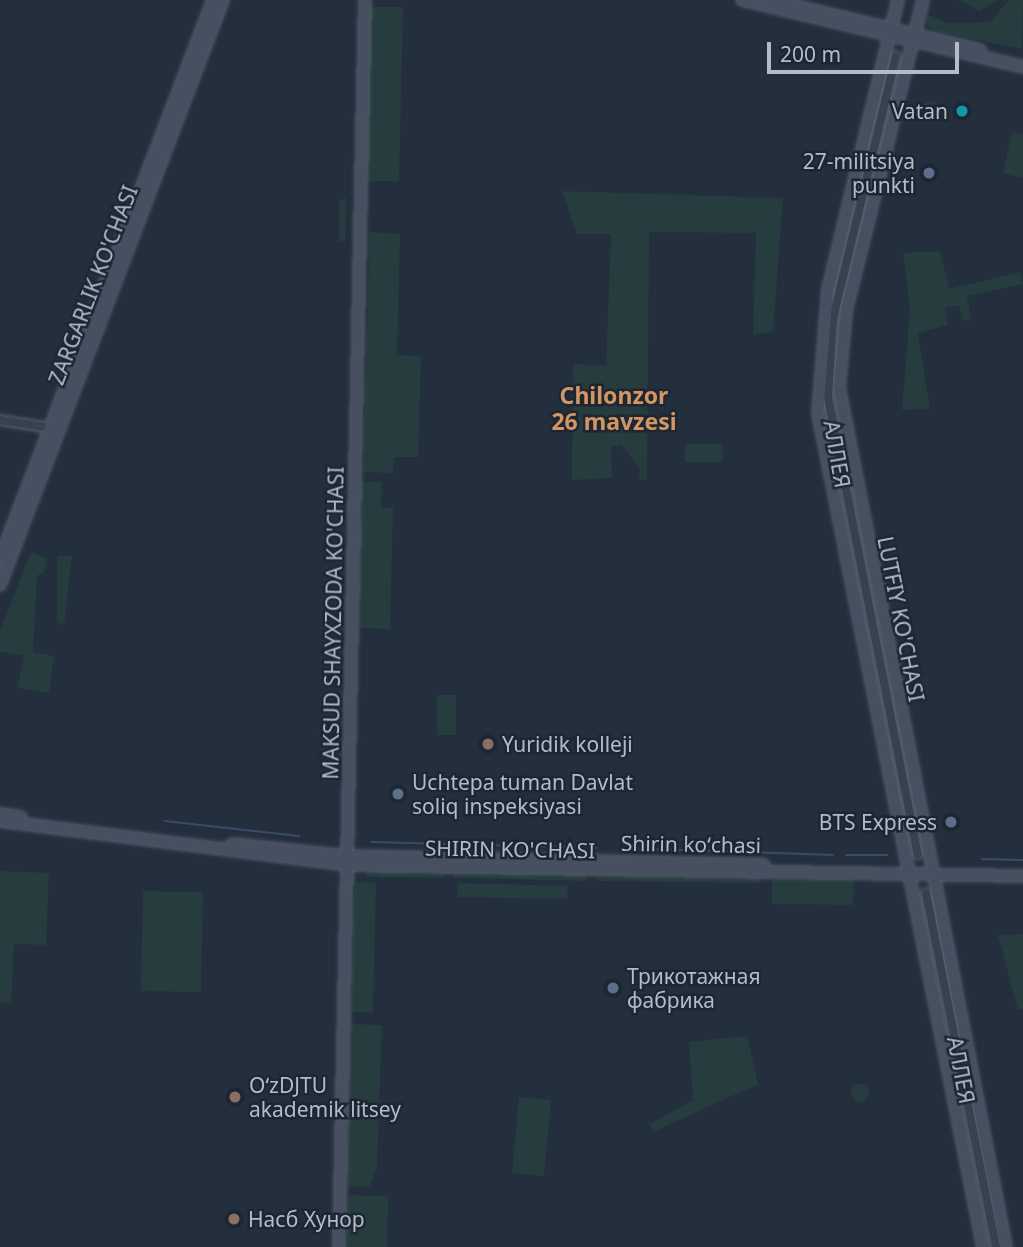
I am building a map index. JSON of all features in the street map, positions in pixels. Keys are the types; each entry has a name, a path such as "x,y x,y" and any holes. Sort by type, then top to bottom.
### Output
{"main road":[{"name":"ZARGARLIK KO'CHASI","path":"0,559 213,0"},
{"name":"ZARGARLIK KO'CHASI","path":"0,585 223,0"},
{"name":"MAKSUD SHAYXZODA KO'CHASI","path":"340,1247 365,0"},
{"path":"742,0 1023,60"},
{"path":"771,0 891,33"},
{"name":"LUTFIY KO'CHASI","path":"898,0 828,290 817,399 983,1247"},
{"name":"LUTFIY KO'CHASI","path":"923,0 846,312 839,387 1006,1247"},
{"path":"914,38 1023,67"},
{"path":"0,814 347,861"},
{"path":"0,821 347,861"},
{"name":"SHIRIN KO'CHASI","path":"347,861 909,872 1023,870"},
{"name":"SHIRIN KO'CHASI","path":"932,872 1023,876"}],"street":[{"name":"АЛЛЕЯ","path":"897,56 833,320 828,397 918,854"},
{"path":"0,420 50,428"},
{"name":"АЛЛЕЯ","path":"926,893 996,1247"}],"green space":[{"path":"959,0 997,0 979,11"},
{"path":"1009,0 1023,0 1022,49 934,31 925,24 926,14 948,23 990,22"},
{"path":"369,7 403,7 399,181 366,181"},
{"path":"888,56 902,59 839,323 834,395 920,838 908,841 833,475 823,393 828,320"},
{"path":"931,101 937,104 940,110 937,116 931,119 925,116 922,110 925,104"},
{"path":"1012,132 1023,134 1023,178 1003,173"},
{"path":"562,191 783,198 773,331 753,335 756,233 649,232 647,480 639,479 640,468 621,445 611,447 612,478 572,480 573,364 606,366 611,234 577,234"},
{"path":"346,197 345,241 339,241 339,202"},
{"path":"370,232 400,234 397,355 421,356 418,457 394,457 393,473 363,472"},
{"path":"940,251 949,289 1020,272 1023,284 967,296 971,320 963,321 959,305 945,308 948,325 918,333 930,409 902,410 910,309 903,253"},
{"path":"685,444 723,444 722,462 685,462"},
{"path":"361,482 382,482 381,508 393,508 390,629 358,628"},
{"path":"31,552 47,559 43,574 37,575 33,652 54,656 49,693 17,688 24,656 0,651 0,631"},
{"path":"57,556 72,556 64,625 57,622"},
{"path":"437,695 456,695 456,735 437,735"},
{"path":"366,870 442,872 445,878 366,877"},
{"path":"0,871 49,873 46,945 14,944 11,1003 0,1002"},
{"path":"455,872 584,874 587,881 452,878"},
{"path":"602,874 759,876 761,883 596,881"},
{"path":"772,879 854,879 853,905 772,904"},
{"path":"355,882 376,883 373,1013 351,1012"},
{"path":"458,883 568,886 567,899 457,897"},
{"path":"143,891 203,892 201,992 141,991"},
{"path":"932,891 1002,1247 991,1247 919,892"},
{"path":"1023,934 1023,1009 1018,1010 998,935"},
{"path":"350,1024 382,1025 377,1166 370,1186 347,1187"},
{"path":"747,1036 758,1084 653,1132 650,1124 693,1100 689,1042"},
{"path":"860,1084 866,1087 869,1093 866,1099 860,1102 854,1099 851,1093 854,1087"},
{"path":"519,1097 551,1100 544,1176 512,1173"},
{"path":"348,1195 388,1196 387,1247 347,1247"}],"waterway":[{"path":"165,821 299,836"},
{"path":"371,842 596,848"},
{"path":"623,848 833,855"},
{"path":"846,855 887,855"},
{"path":"982,859 1023,860"}],"place":[{"name":"Vatan","path":"962,111"},
{"name":"27-militsiya punkti","path":"929,173"},
{"name":"Yuridik kolleji","path":"488,744"},
{"name":"Uchtepa tuman Davlat soliq inspeksiyasi","path":"398,794"},
{"name":"BTS Express","path":"951,822"},
{"name":"Трикотажная фабрика","path":"613,988"},
{"name":"OʻzDJTU akademik litsey","path":"235,1097"},
{"name":"Насб Хунор","path":"234,1219"}],"district":[{"name":"Chilonzor 26 mavzesi","path":"614,408"}]}
